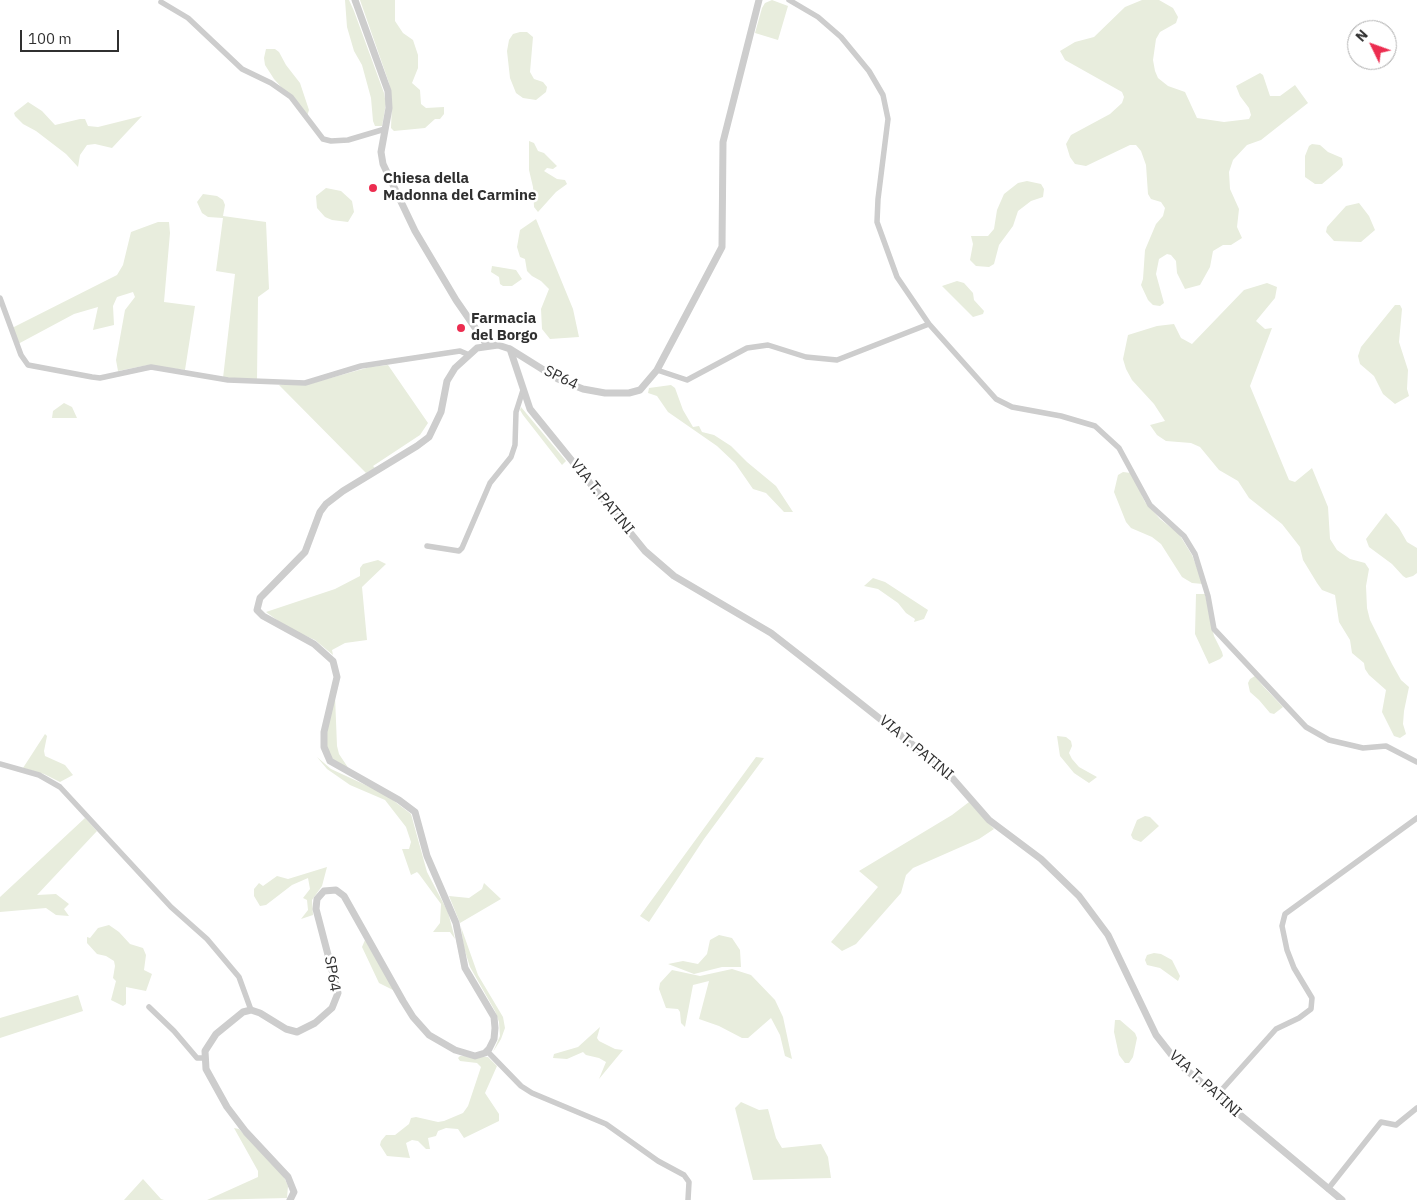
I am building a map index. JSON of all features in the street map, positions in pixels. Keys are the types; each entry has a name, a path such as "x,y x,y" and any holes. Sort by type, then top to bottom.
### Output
{"street":[{"path":"355,0 388,91 389,108 381,152 388,176 419,239 487,346"},
{"name":"SP64","path":"467,354 476,348 487,346 510,349 558,379 583,389 605,393 629,393 640,390 657,370 722,247 723,142 759,0"},
{"path":"789,0 818,18 841,37 869,71 883,95 888,119 877,222 897,277 929,324 996,399 1012,407 1061,416 1094,426 1119,448 1150,506 1184,536 1195,554 1208,596 1214,629 1306,728 1329,740 1364,748 1386,746 1417,762"},
{"path":"161,2 188,18 242,69 271,83 291,97 323,139 331,141 348,140 385,129"},
{"path":"0,298 20,355 28,365 100,378 151,367 228,380 305,383 361,366 460,351 467,354 447,381 441,412 429,437 343,491 326,504 320,512 305,552 260,598 257,610 268,620 314,644 333,661 337,677 324,732 324,747 330,761 399,800 415,812 427,856 456,923 465,968 494,1017 494,1039 487,1051 522,1086 532,1093 606,1124 658,1160 684,1175 689,1182 688,1200"},
{"path":"657,370 687,380 746,348 768,345 806,356 836,360 929,324"},
{"name":"VIA T. PATINI","path":"510,349 530,409 645,551 674,576 692,588 741,614 771,633 947,772 989,820 1042,859 1078,896 1108,935 1156,1035 1178,1063 1342,1200"},
{"path":"427,546 459,551 462,548 490,483 511,457 515,445 516,412 523,390"},
{"path":"0,764 39,776 60,787 170,907 207,939 239,977 251,1010 236,1016 209,1042 204,1058 206,1069 227,1107 246,1132 288,1177 294,1192 290,1200"},
{"path":"1216,1095 1276,1029 1299,1018 1311,1009 1312,998 1294,968 1287,950 1282,926 1285,914 1417,818"},
{"name":"SP64","path":"251,1010 260,1013 286,1029 297,1032 323,1018 332,1008 338,993 317,914 316,903 324,891 336,890 344,896 412,1017 422,1029 437,1041 466,1054 474,1056 487,1051"},
{"path":"149,1007 174,1030 197,1058 204,1058"},
{"path":"1328,1189 1381,1122 1396,1125 1417,1108"}],"green space":[{"path":"345,0 349,0 354,11 384,93 386,104 382,126 375,126 373,121 371,98 362,65 354,51 347,27"},
{"path":"360,0 395,0 395,21 403,33 413,40 418,55 418,68 412,83 420,90 421,104 426,108 444,107 444,114 440,119 435,119 425,128 394,131 391,128 392,103 389,83"},
{"path":"772,0 788,6 778,40 755,33 762,8 765,3"},
{"path":"1142,0 1159,0 1173,8 1178,17 1176,23 1160,32 1156,39 1153,60 1155,71 1158,78 1168,86 1185,92 1197,118 1224,122 1249,119 1251,115 1249,108 1240,96 1236,86 1260,73 1263,75 1270,96 1280,96 1295,85 1308,103 1261,140 1247,145 1233,160 1229,172 1230,189 1239,209 1237,227 1242,238 1231,245 1223,245 1213,251 1210,267 1200,285 1185,289 1177,273 1176,261 1171,255 1167,254 1159,259 1156,274 1164,303 1160,306 1153,305 1148,300 1141,285 1145,250 1156,224 1163,216 1165,208 1161,202 1151,199 1148,194 1146,165 1141,151 1136,145 1130,145 1086,166 1075,164 1070,157 1066,144 1071,135 1110,114 1122,103 1124,97 1122,92 1065,60 1060,51 1075,42 1094,37 1125,7"},
{"path":"527,32 533,37 530,72 534,79 543,82 547,87 546,92 536,100 523,98 516,93 510,78 507,51 509,40 513,34"},
{"path":"266,49 275,49 279,52 300,83 309,110 307,116 274,79 265,65"},
{"path":"28,102 42,111 55,125 85,119 88,126 98,127 142,116 112,148 95,144 87,145 80,155 78,167 66,154 36,131 23,124 15,116 14,113"},
{"path":"529,141 534,143 538,151 544,153 557,166 553,169 547,168 544,171 557,179 565,180 567,184 556,192 538,212 534,207 533,187 529,170"},
{"path":"1312,144 1320,145 1328,152 1342,158 1343,165 1340,169 1322,184 1315,184 1305,177 1305,156 1309,146"},
{"path":"1027,181 1041,184 1044,189 1043,197 1031,201 1018,211 1013,226 999,245 994,264 989,267 976,266 970,260 973,244 971,236 988,236 994,229 997,210 1004,194 1018,183"},
{"path":"326,188 341,191 352,201 354,212 348,222 325,217 317,208 316,196"},
{"path":"203,194 217,196 223,200 225,205 223,216 266,222 269,289 258,297 257,380 223,378 235,274 216,271 223,218 208,217 202,213 197,202"},
{"path":"1359,203 1369,216 1375,230 1361,242 1334,241 1326,232 1327,227 1346,206"},
{"path":"536,219 573,309 579,337 550,339 542,329 541,309 549,289 527,271 525,259 520,257 517,247 520,230"},
{"path":"158,222 169,222 170,233 164,302 195,306 185,370 148,365 118,371 116,360 125,310 135,297 133,292 117,297 113,306 114,325 93,330 98,307 74,314 18,344 12,328 117,275 123,265 131,232"},
{"path":"492,266 516,270 522,279 512,286 503,286 500,284 499,277 491,272"},
{"path":"957,281 964,283 973,293 974,300 984,311 983,314 973,317 942,286"},
{"path":"1267,283 1277,287 1275,298 1256,321 1265,329 1272,328 1250,386 1289,480 1295,482 1312,468 1328,507 1330,539 1337,550 1350,559 1365,563 1369,569 1366,586 1367,608 1370,620 1401,680 1409,687 1403,724 1406,734 1400,738 1394,736 1382,712 1386,690 1369,675 1364,663 1352,653 1350,640 1339,622 1335,595 1322,590 1303,560 1300,547 1282,524 1249,498 1238,481 1219,470 1200,447 1191,443 1166,441 1157,435 1150,425 1165,421 1154,404 1132,380 1123,359 1128,335 1157,326 1174,324 1181,338 1192,344 1244,290"},
{"path":"1395,305 1400,305 1402,309 1399,342 1408,370 1407,389 1409,396 1395,404 1383,394 1374,376 1360,364 1358,356 1361,347"},
{"path":"388,365 428,423 420,435 373,466 375,468 366,473 279,385 316,382 370,367"},
{"path":"671,385 675,388 683,410 693,427 699,426 702,432 714,435 731,446 776,486 793,512 784,512 766,493 753,489 735,463 717,446 668,412 657,396 648,393 649,388"},
{"path":"64,403 72,407 77,418 52,418 53,411"},
{"path":"521,407 566,461 562,465 523,415 520,410"},
{"path":"1123,472 1131,473 1145,502 1160,519 1179,534 1192,555 1203,584 1192,583 1182,577 1161,544 1152,537 1131,528 1126,522 1114,492 1118,475"},
{"path":"1386,513 1399,528 1407,542 1417,548 1417,573 1413,576 1406,578 1392,564 1369,547 1366,539"},
{"path":"378,560 386,564 362,587 367,640 345,643 332,650 333,655 315,640 288,628 266,612 335,589 360,576 360,568 363,564"},
{"path":"873,578 885,582 928,610 924,619 914,622 915,619 906,613 898,603 878,589 864,586"},
{"path":"1196,594 1205,594 1214,636 1223,656 1209,664 1195,634"},
{"path":"1255,676 1283,707 1274,714 1270,713 1250,692 1248,683"},
{"path":"335,696 337,746 339,754 349,769 331,758 326,748 328,720"},
{"path":"45,734 47,736 45,756 65,765 73,775 60,782 44,774 23,768"},
{"path":"1057,736 1066,737 1071,741 1072,746 1069,753 1072,759 1079,767 1097,777 1089,783 1074,773 1060,756"},
{"path":"317,757 331,769 385,794 411,814 427,872 448,912 455,939 450,932 433,932 440,923 441,904 417,872 411,875 402,849 409,849 411,842 406,827 385,800 350,785 327,769"},
{"path":"756,757 764,758 704,839 649,922 640,916"},
{"path":"969,802 994,829 979,839 913,868 906,875 901,893 856,944 842,951 831,942 878,887 859,871 952,815"},
{"path":"1145,816 1150,817 1159,826 1141,842 1133,839 1131,835 1137,820"},
{"path":"85,818 97,831 37,895 56,894 69,904 64,909 69,916 56,915 46,908 0,912 0,897"},
{"path":"327,867 322,886 312,900 313,915 301,919 308,910 307,900 303,898 310,889 308,878 292,885 266,905 260,906 254,896 254,889 259,883 263,886 277,876 288,879"},
{"path":"484,883 501,899 460,923 449,896 469,898 482,889"},
{"path":"109,925 119,932 130,944 143,948 146,955 144,970 152,974 146,991 126,987 126,1004 123,1006 111,1000 116,981 113,978 114,961 106,956 97,954 87,943 87,937 90,938 98,928"},
{"path":"461,927 478,975 503,1017 505,1028 493,1052 500,1036 499,1022 495,1011 470,967 464,948"},
{"path":"719,935 732,938 740,950 741,967 722,967 694,974 668,964 683,961 698,964 707,954 710,940"},
{"path":"365,940 395,991 379,983 362,947"},
{"path":"1161,954 1172,960 1180,976 1178,981 1160,968 1147,965 1145,960 1147,955"},
{"path":"732,969 751,975 775,1000 783,1017 792,1059 785,1056 780,1035 771,1018 748,1038 742,1038 719,1026 699,1019 709,981 693,985 685,1027 681,1023 678,1009 666,1008 659,989 660,983 672,970 700,976"},
{"path":"78,995 83,1011 0,1038 0,1018"},
{"path":"1115,1020 1120,1020 1135,1033 1137,1038 1133,1057 1129,1063 1125,1063 1119,1055 1114,1032"},
{"path":"600,1027 597,1038 599,1041 615,1049 623,1050 599,1079 606,1062 599,1058 586,1055 583,1052 567,1059 553,1058 554,1054 578,1047"},
{"path":"460,1056 488,1057 497,1066 485,1093 499,1114 499,1121 464,1138 458,1129 446,1128 438,1131 436,1136 428,1138 430,1149 426,1149 418,1141 412,1140 406,1143 410,1158 387,1156 380,1145 381,1141 386,1135 395,1135 409,1124 411,1118 416,1117 438,1122 463,1113 468,1106 481,1067 477,1063 460,1061 458,1058"},
{"path":"741,1102 759,1110 768,1109 776,1138 782,1148 821,1144 828,1157 831,1178 753,1180 735,1108"},
{"path":"234,1128 239,1129 283,1175 288,1186 287,1198 207,1200 258,1177 258,1171"},
{"path":"143,1179 161,1199 164,1200 124,1200"}],"place":[{"name":"Chiesa della Madonna del Carmine","path":"373,188"},
{"name":"Farmacia del Borgo","path":"461,328"}]}
